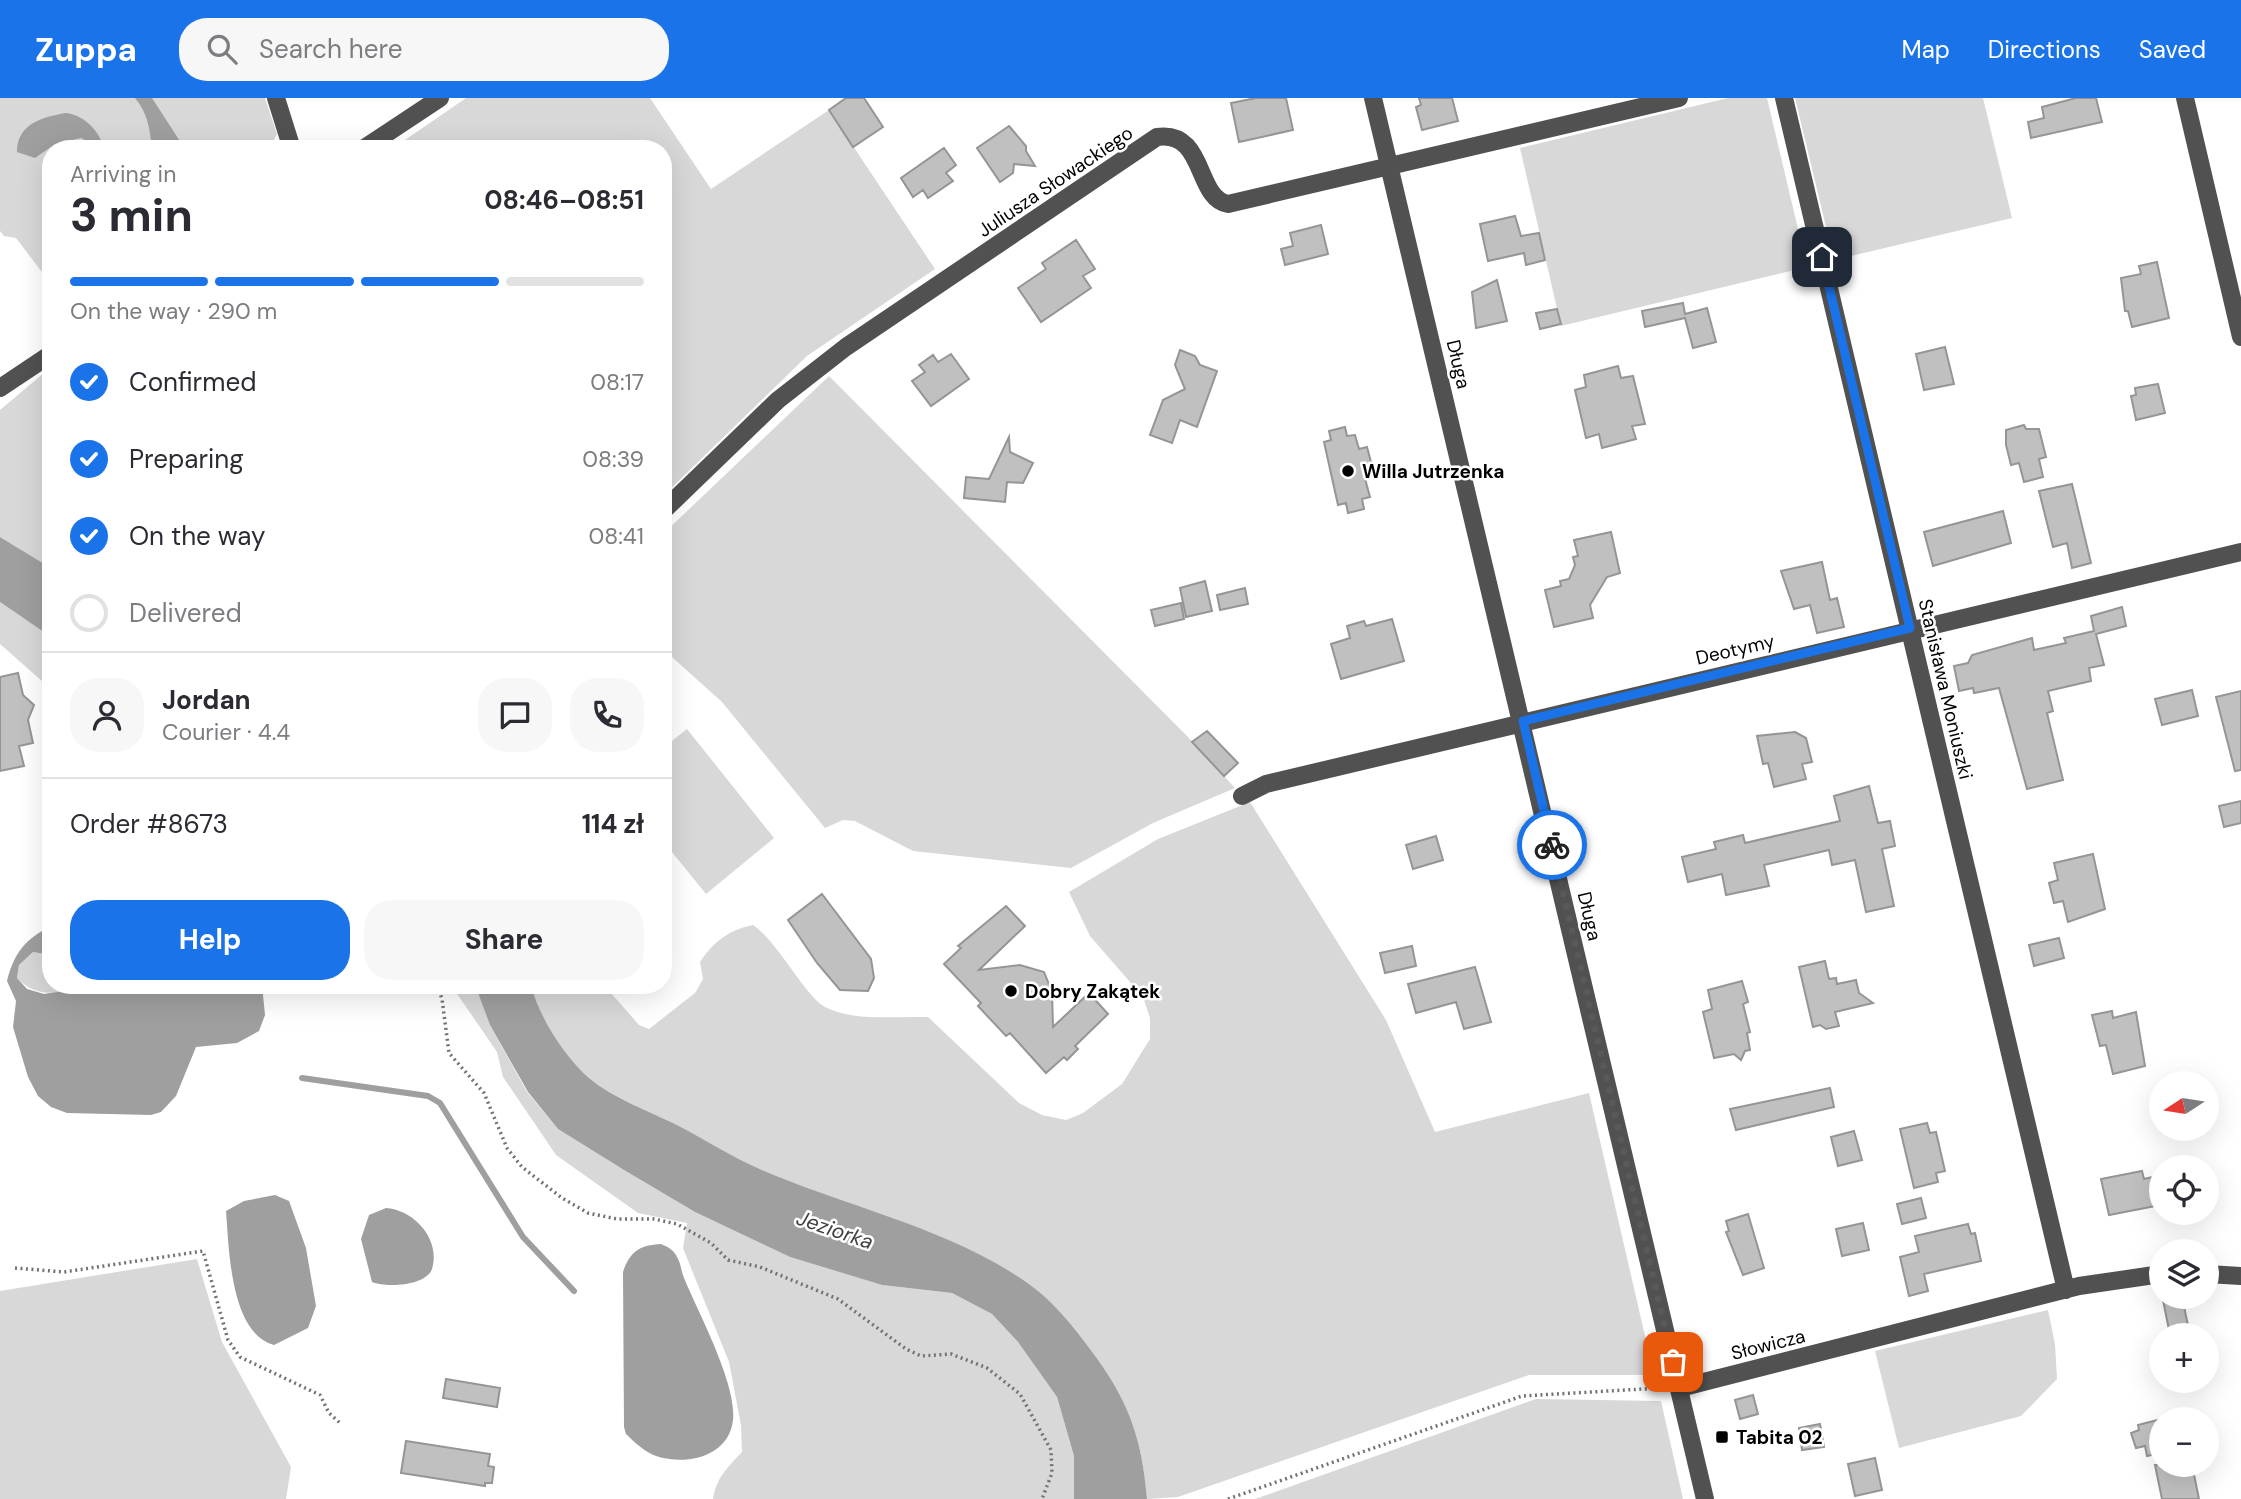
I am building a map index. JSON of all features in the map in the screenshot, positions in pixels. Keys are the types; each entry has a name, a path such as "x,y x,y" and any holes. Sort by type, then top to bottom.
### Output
{"street":[{"path":"275,98 289,140"},
{"path":"377,140 440,98"},
{"name":"Długa","path":"1373,98 1523,721 1705,1499"},
{"name":"Juliusza Słowackiego","path":"672,503 778,400 846,347 1157,137 1170,135 1181,141 1192,153 1215,196 1228,204 1679,98"},
{"name":"Stanisława Moniuszki","path":"1784,98 2066,1290"},
{"path":"2185,98 2241,337"},
{"path":"0,388 42,360"},
{"name":"Deotymy","path":"1242,796 1266,784 1523,721 2241,552"},
{"path":"2219,1275 2241,1276"},
{"name":"Słowicza","path":"1679,1388 2066,1290 2149,1276"}],"path":[{"path":"440,994 449,1053 484,1093 507,1148 522,1167 588,1213 617,1219 654,1219 677,1224 711,1243 728,1260 761,1267 838,1299 920,1356 951,1354 987,1368 1020,1394 1051,1450 1052,1473 1042,1499"},
{"path":"15,1268 64,1272 203,1251 228,1340 240,1357 320,1395 329,1413 340,1423"},
{"path":"1228,1499 1522,1396 1679,1388"}],"shaded area":[{"path":"0,98 265,98 277,134 274,140 42,140 42,272 16,238 4,236 0,231"},
{"path":"466,98 650,98 711,189 829,110 935,269 807,356 672,487 672,140 405,140"},
{"path":"1728,98 1767,98 1807,267 1561,326 1520,148"},
{"path":"1795,98 1983,98 2012,218 1834,260"},
{"path":"42,375 42,563 0,537 0,410"},
{"path":"829,376 1187,736 1235,788 1153,823 1071,868 913,851 855,821 843,820 825,828 722,702 672,657 672,525"},
{"path":"0,602 42,631 42,681 0,644"},
{"path":"687,729 774,838 706,894 672,852 672,741"},
{"path":"1250,802 1386,1020 1435,1132 1589,1093 1654,1375 1529,1375 1178,1497 1147,1499 1137,1437 1123,1402 1103,1367 1083,1340 1062,1314 1038,1291 999,1265 966,1248 762,1170 608,1092 589,1078 562,1048 534,994 612,994 639,1025 649,1029 695,993 703,979 700,962 711,948 730,933 753,925 763,933 809,992 825,1007 849,1015 928,1017 1019,1103 1042,1115 1066,1120 1083,1113 1122,1084 1150,1039 1150,1018 1143,997 1090,936 1069,892 1158,839"},
{"path":"33,952 42,954 42,992 26,986 17,978 19,965"},
{"path":"457,994 478,994 490,1025 527,1092 558,1129 624,1170 695,1212 790,1257 882,1285 952,1293 992,1314 1018,1342 1057,1397 1074,1456 1074,1499 713,1499 720,1479 742,1452 741,1425 729,1362 683,1248 687,1223 638,1213 556,1155 503,1077 497,1052"},
{"path":"197,1259 222,1342 291,1467 286,1499 0,1499 0,1291"},
{"path":"2048,1310 2055,1344 2057,1379 2021,1416 1899,1448 1875,1351"},
{"path":"1536,1399 1661,1401 1683,1499 1255,1499"}],"water":[{"path":"135,98 152,98 179,140 151,140 146,116"},
{"path":"73,114 90,125 101,140 42,140 42,153 35,158 17,152 18,142 26,128 48,117"},
{"path":"0,537 42,563 42,631 0,602"},
{"path":"42,931 42,954 33,952 19,965 17,978 27,989 42,994 263,994 265,1015 259,1031 237,1043 196,1047 176,1096 161,1112 151,1115 67,1113 51,1107 38,1096 28,1077 13,1027 16,1001 7,981 17,955"},
{"name":"Jeziorka","path":"478,994 534,994 554,1036 571,1059 589,1078 619,1098 762,1170 967,1248 1029,1284 1062,1314 1114,1385 1137,1437 1147,1499 1074,1499 1074,1456 1057,1397 1018,1342 992,1314 952,1293 882,1285 790,1257 695,1212 558,1129 528,1092 490,1025"},
{"path":"275,1195 289,1201 306,1248 316,1306 308,1328 274,1345 259,1337 248,1324 240,1307 231,1266 226,1211 244,1201"},
{"path":"386,1208 406,1214 415,1220 429,1237 434,1258 432,1269 422,1279 396,1285 372,1282 361,1239 369,1215"},
{"path":"661,1244 678,1259 723,1368 733,1405 730,1433 723,1443 704,1456 692,1459 656,1456 629,1437 624,1427 623,1272 629,1259 637,1251"}],"building":[{"path":"846,98 864,98 883,127 853,147 829,110"},
{"path":"1256,98 1286,98 1293,130 1239,142 1231,103"},
{"path":"1419,98 1452,98 1458,121 1422,130 1416,107 1421,105"},
{"path":"2076,98 2096,98 2102,122 2031,138 2028,122 2044,118 2042,107"},
{"path":"1009,126 1026,146 1035,166 1014,164 1013,173 1000,182 977,148"},
{"path":"944,148 956,165 946,173 953,181 928,198 923,190 913,197 901,178"},
{"path":"1515,216 1521,236 1539,233 1545,260 1526,265 1524,253 1488,261 1480,224"},
{"path":"1321,225 1328,254 1285,265 1281,249 1293,246 1290,233"},
{"path":"1076,240 1095,269 1083,276 1091,288 1041,322 1018,288 1046,269 1042,263"},
{"path":"2157,262 2169,318 2132,327 2128,311 2125,311 2121,278 2141,274 2139,266"},
{"path":"1497,280 1507,321 1476,328 1472,292"},
{"path":"1683,303 1685,314 1707,308 1716,342 1693,348 1685,318 1645,327 1642,311"},
{"path":"1557,309 1561,324 1540,329 1536,313"},
{"path":"1945,347 1954,384 1924,390 1916,354"},
{"path":"1180,350 1195,356 1200,365 1217,371 1197,427 1180,420 1172,443 1150,435 1163,400 1185,389 1175,365"},
{"path":"951,354 969,379 931,406 912,381 925,372 919,365 933,355 938,362"},
{"path":"1618,366 1621,378 1633,376 1645,424 1632,426 1636,439 1602,448 1599,434 1586,438 1575,390 1586,387 1584,375"},
{"path":"2158,384 2165,413 2136,420 2131,396 2136,395 2135,388"},
{"path":"2024,425 2026,429 2039,429 2046,457 2039,459 2043,477 2024,482 2019,463 2011,465 2006,445 2006,430"},
{"name":"Willa Jutrzenka","path":"1345,427 1347,436 1355,435 1359,449 1367,447 1372,466 1367,467 1368,474 1364,475 1370,497 1362,499 1364,509 1348,513 1346,503 1338,505 1324,442 1331,440 1329,431"},
{"path":"1009,437 1010,452 1033,463 1023,483 1007,482 1005,502 964,498 966,477 989,479"},
{"path":"2072,484 2091,563 2072,568 2067,543 2053,547 2039,491"},
{"path":"2003,511 2011,543 1933,566 1924,532"},
{"path":"1611,532 1620,573 1607,577 1590,605 1593,618 1554,627 1545,590 1561,586 1560,581 1569,579 1575,565 1573,557 1578,556 1574,540"},
{"path":"1822,562 1830,600 1837,598 1844,627 1817,633 1810,605 1794,609 1781,571"},
{"path":"1205,581 1212,611 1186,617 1180,588"},
{"path":"1245,588 1248,604 1220,610 1217,595"},
{"path":"1181,603 1184,619 1155,626 1151,610"},
{"path":"2122,607 2126,626 2096,634 2104,665 2089,668 2091,681 2048,691 2053,711 2047,713 2063,780 2027,789 1999,688 1974,693 1973,688 1959,691 1954,666 1968,663 1972,655 2032,638 2034,650 2066,643 2064,638 2094,631 2091,616"},
{"path":"1392,619 1404,661 1341,679 1331,644 1350,638 1347,626 1364,621 1366,626"},
{"path":"18,673 23,695 34,705 28,720 33,743 19,746 24,766 0,771 0,677"},
{"path":"2192,690 2198,716 2162,725 2155,699"},
{"path":"2241,691 2241,770 2235,771 2216,697"},
{"path":"1207,731 1238,763 1224,776 1192,742"},
{"path":"1795,732 1806,738 1812,762 1802,764 1806,779 1774,787 1768,763 1763,764 1757,736"},
{"path":"1869,786 1878,823 1890,821 1895,846 1882,849 1894,906 1866,912 1855,860 1832,865 1829,850 1764,865 1769,886 1726,895 1722,874 1688,882 1682,857 1716,849 1714,842 1743,835 1745,843 1840,821 1834,796"},
{"path":"2241,801 2241,823 2224,827 2219,806"},
{"path":"1436,836 1443,860 1413,869 1406,845"},
{"path":"2093,854 2105,909 2068,922 2063,901 2054,903 2049,883 2058,880 2054,863"},
{"path":"822,894 871,959 874,978 868,991 840,990 817,963 788,920"},
{"name":"Dobry Zakątek","path":"1006,906 1025,926 979,970 1020,965 1044,972 1052,992 1053,1027 1089,993 1108,1014 1075,1046 1078,1049 1067,1060 1064,1057 1046,1073 1010,1033 1006,1036 978,1006 981,1003 944,964 961,948 958,946"},
{"path":"2059,938 2064,958 2034,966 2029,945"},
{"path":"1412,946 1416,966 1385,973 1380,953"},
{"path":"1825,961 1829,979 1836,978 1837,984 1856,980 1859,993 1873,1003 1835,1012 1839,1026 1826,1029 1820,1025 1813,1027 1799,967"},
{"path":"1475,967 1491,1022 1464,1029 1456,1002 1416,1013 1408,984"},
{"path":"1742,981 1748,1002 1743,1004 1750,1032 1747,1033 1750,1050 1745,1051 1741,1060 1734,1054 1714,1058 1703,1012 1712,1009 1708,990"},
{"path":"2112,1011 2113,1018 2136,1012 2145,1066 2113,1074 2106,1045 2100,1046 2092,1015"},
{"path":"1830,1088 1834,1107 1736,1130 1730,1109"},
{"path":"1927,1123 1930,1133 1936,1132 1945,1171 1936,1173 1938,1182 1914,1188 1900,1129"},
{"path":"1854,1131 1862,1160 1838,1166 1831,1137"},
{"path":"2142,1171 2144,1179 2149,1178 2149,1207 2109,1215 2101,1179"},
{"path":"1921,1198 1926,1218 1902,1224 1897,1204"},
{"path":"1748,1214 1764,1268 1743,1275 1726,1232 1729,1231 1726,1221"},
{"path":"1863,1223 1869,1250 1842,1256 1836,1229"},
{"path":"1968,1224 1971,1234 1975,1233 1981,1261 1924,1274 1928,1291 1909,1296 1900,1257 1919,1252 1915,1236"},
{"path":"2165,1309 2185,1309 2187,1323 2168,1323"},
{"path":"446,1379 500,1388 497,1407 443,1398"},
{"path":"1753,1395 1758,1414 1740,1419 1735,1400"},
{"path":"2149,1422 2149,1456 2145,1446 2136,1448 2131,1433 2139,1430 2138,1425"},
{"path":"1820,1424 1824,1447 1802,1450 1799,1428"},
{"path":"406,1441 490,1454 488,1466 494,1467 492,1483 485,1483 485,1486 401,1473"},
{"path":"1875,1458 1882,1490 1855,1496 1848,1464"},
{"path":"2157,1477 2194,1477 2199,1499 2162,1499"}],"waterway":[{"path":"302,1078 428,1096 440,1103 523,1237 574,1291"}],"way so far":[{"path":"1552,845 1673,1362"}],"place":[{"name":"Willa Jutrzenka","path":"1348,471"},
{"name":"Dobry Zakątek","path":"1011,991"},
{"name":"Tabita 02","path":"1722,1437"}],"route":[{"path":"1552,845 1523,721 1910,628 1822,257"}]}
